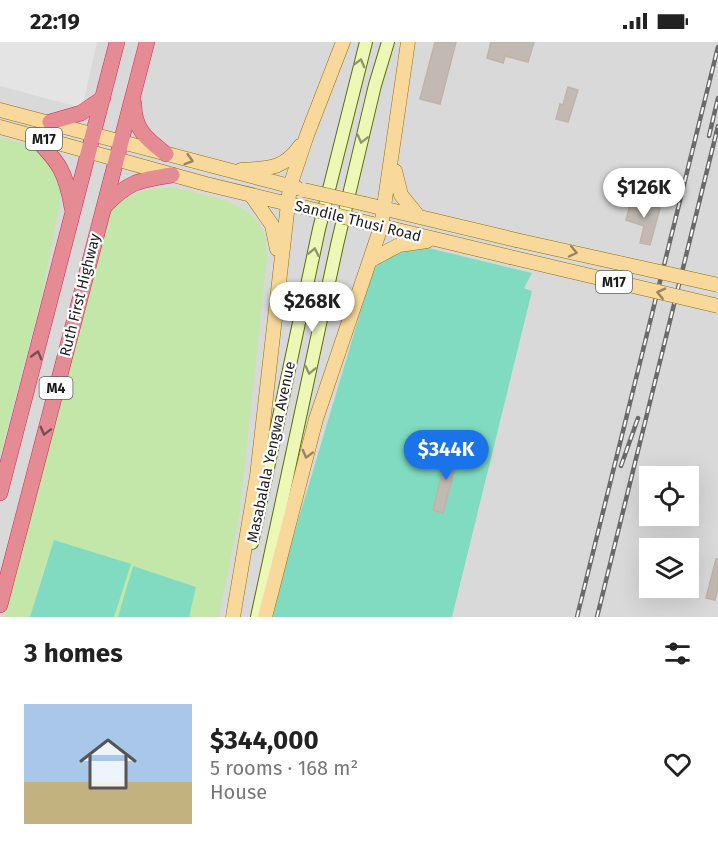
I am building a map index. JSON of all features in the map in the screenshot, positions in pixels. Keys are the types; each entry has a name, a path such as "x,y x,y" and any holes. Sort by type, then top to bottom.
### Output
{"highway":[{"name":"M4","path":"89,152 117,42"},
{"name":"M4","path":"115,159 147,42"},
{"path":"133,92 136,123 140,131 166,154"},
{"path":"50,122 81,113 103,98"},
{"path":"33,136 56,160 63,172 69,188 73,217"},
{"name":"Ruth First Highway","path":"0,493 89,152"},
{"name":"Ruth First Highway","path":"0,605 115,159"},
{"path":"102,210 124,187 172,175"}],"main road":[{"path":"234,617 256,476 290,186 343,42"},
{"name":"Masabalala Yengwa Avenue","path":"234,617 319,229 366,42"},
{"name":"Masabalala Yengwa Avenue","path":"257,617 337,245 375,85 388,42"},
{"path":"266,617 316,419 381,227 408,42"},
{"name":"Sandile Thusi Road","path":"0,110 304,190 718,285"},
{"name":"Sandile Thusi Road","path":"0,127 251,195 718,306"},
{"path":"227,170 280,165 291,158 307,135"},
{"path":"393,154 398,189 418,216"},
{"path":"251,195 272,225 276,236 276,302"},
{"path":"371,260 399,246 435,239"}],"shaded area":[{"path":"0,42 718,42 718,617 0,617"},
{"path":"0,42 97,42 82,108 0,86"}],"green space":[{"path":"0,137 25,145 45,158 57,177 60,203 41,299 0,455"},
{"path":"170,187 212,197 241,208 261,227 266,240 267,259 239,517 219,617 4,617 109,214 130,196 152,189"},
{"path":"420,246 532,273 524,288 532,291 452,617 273,617 289,551 370,280 379,260 398,250"},
{"path":"54,540 131,564 114,617 30,617"},
{"path":"133,566 196,587 189,617 118,617"}],"building":[{"path":"435,42 456,42 440,104 420,99"},
{"path":"491,42 534,42 528,62 505,56 503,63 487,58"},
{"path":"568,87 578,90 568,122 556,119"},
{"path":"631,201 660,208 650,245 640,243 644,226 626,220"},
{"path":"448,449 459,452 443,513 433,510"},
{"path":"716,559 718,559 718,588 715,600 706,598"}],"railway":[{"path":"577,617 718,47"},
{"path":"709,136 718,98"},
{"path":"597,617 718,126"},
{"path":"621,466 638,418"}]}
